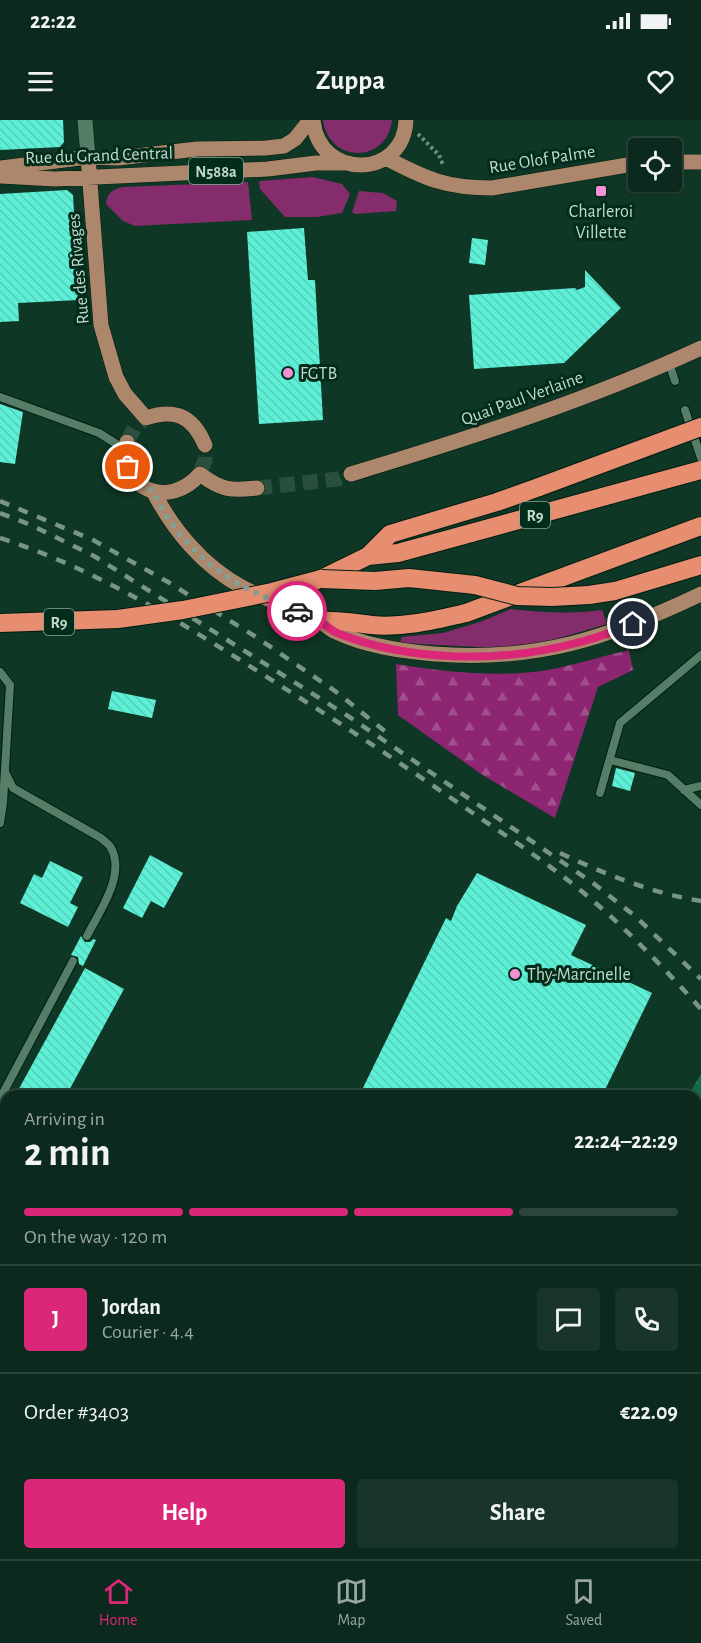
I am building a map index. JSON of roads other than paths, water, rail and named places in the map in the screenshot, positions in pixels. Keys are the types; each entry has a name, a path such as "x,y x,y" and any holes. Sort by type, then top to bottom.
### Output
{"highway":[{"path":"368,556 390,534 497,502 701,427"},
{"name":"R9","path":"0,623 118,619 239,599 321,579 368,556 398,553 701,470"},
{"path":"320,621 340,620 373,625 433,621 466,613 701,526"},
{"path":"321,579 375,581 428,579 475,585 517,596 552,597 615,591 701,565"}],"main road":[{"name":"Rue du Grand Central","path":"0,168 87,157 118,158 198,149 284,146 295,139 311,120"},
{"name":"N588a","path":"311,120 320,144 342,163 357,166 372,164 386,158"},
{"path":"386,158 396,149 403,137 406,122"},
{"name":"Rue des Rivages","path":"87,157 101,325 117,377 124,394 146,418 160,413 175,414 189,420 199,431 205,445"},
{"name":"Rue Olof Palme","path":"386,158 414,173 451,186 492,188 628,165"},
{"path":"682,162 701,162"},
{"name":"Rue du Grand Central","path":"0,176 50,179 268,169 316,163 342,163"},
{"name":"Quai Paul Verlaine","path":"351,474 470,438 638,377 701,348"},
{"path":"127,442 125,453 128,467 139,483 153,491 166,493 180,491 200,474 219,488 243,490 257,488"},
{"path":"153,491 163,511 180,535 209,564 241,586 320,621 335,632 369,643 412,652 456,656 504,655 576,644 633,624 701,594"}],"street":[{"path":"85,120 87,157"}],"lane":[{"path":"669,363 675,381"},
{"path":"0,398 99,433 118,445 128,467"},
{"path":"685,410 701,458"},
{"path":"600,793 620,723 701,655"},
{"path":"0,672 5,685 3,752 5,772 0,823"},
{"path":"610,760 668,775 701,805"},
{"path":"5,772 13,788 101,838 111,848 115,865 113,884 87,936"},
{"path":"684,790 701,786"},
{"path":"5,1090 74,961"}],"water":[{"path":"701,1074 701,1090 692,1090"}],"tunnel":[{"path":"127,442 135,427 143,420"},
{"path":"201,471 205,460 205,445"},
{"path":"257,488 338,479 351,474"}],"railway":[{"path":"0,501 93,540 168,582 256,637 335,691 391,736"},
{"path":"0,513 31,525 94,556 351,718 593,883 635,916 701,979"},
{"path":"0,538 77,568 151,606 402,764 527,850 585,894 645,949 701,1009"},
{"path":"560,853 629,882 682,898 701,901"}],"place":[{"name":"Charleroi Villette","path":"601,191"},
{"name":"FGTB","path":"288,373"},
{"name":"Thy-Marcinelle","path":"515,974"}]}
